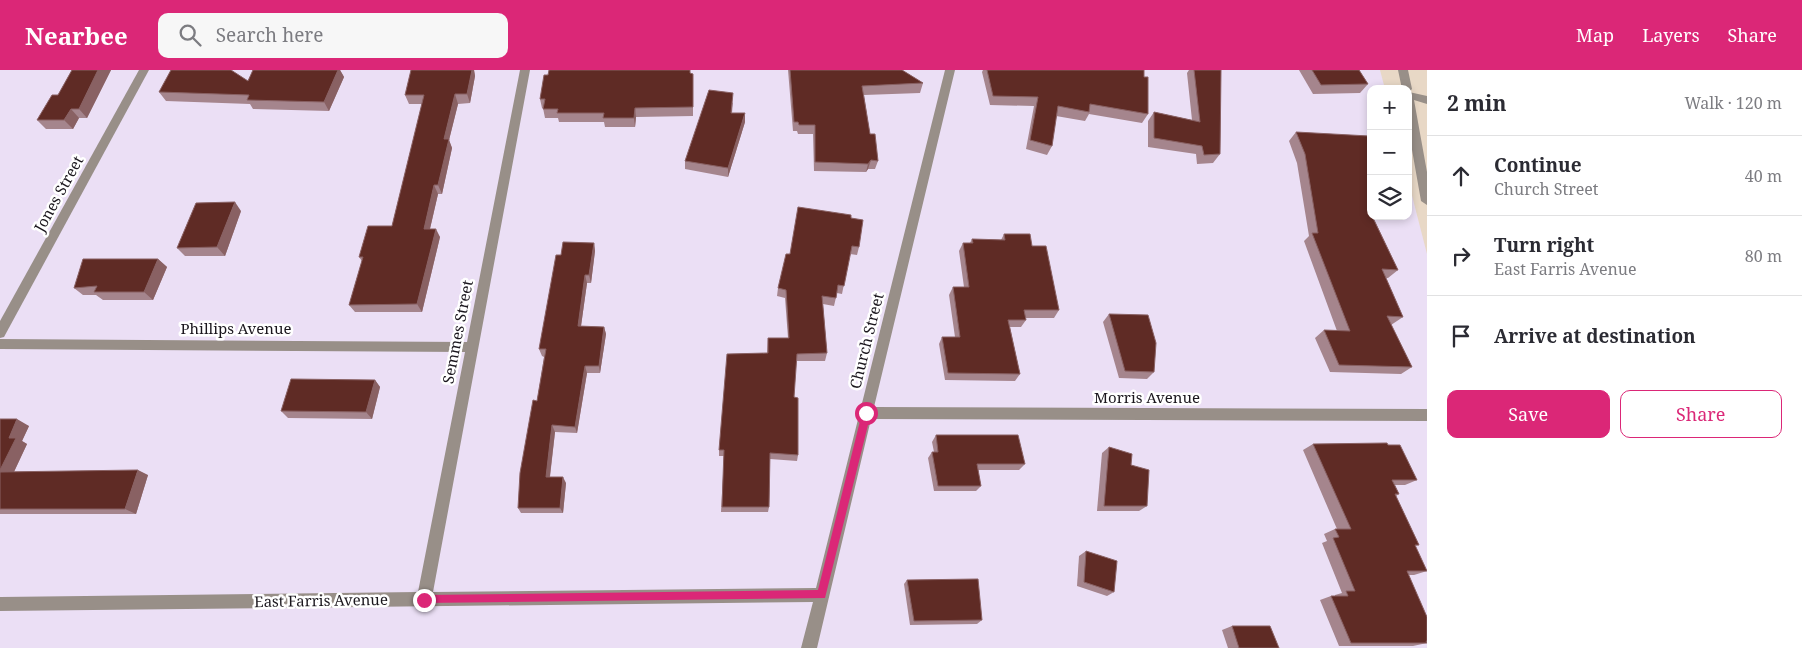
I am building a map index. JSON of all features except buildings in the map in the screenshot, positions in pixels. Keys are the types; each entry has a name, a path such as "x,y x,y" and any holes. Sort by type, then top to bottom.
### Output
{"street":[{"name":"Jones Street","path":"0,333 144,70"},
{"name":"Semmes Street","path":"424,600 525,70"},
{"name":"Church Street","path":"809,648 950,70"},
{"path":"1403,70 1406,85"},
{"path":"1412,97 1427,100"},
{"path":"1412,117 1427,196"},
{"name":"Phillips Avenue","path":"0,344 472,347"},
{"name":"Morris Avenue","path":"866,413 1427,415"},
{"name":"East Farris Avenue","path":"0,604 822,595"}],"shaded area":[{"path":"1380,70 1427,70 1427,254 1412,196 1412,85 1384,85"}],"route":[{"path":"424,600 822,595 866,413"}]}
